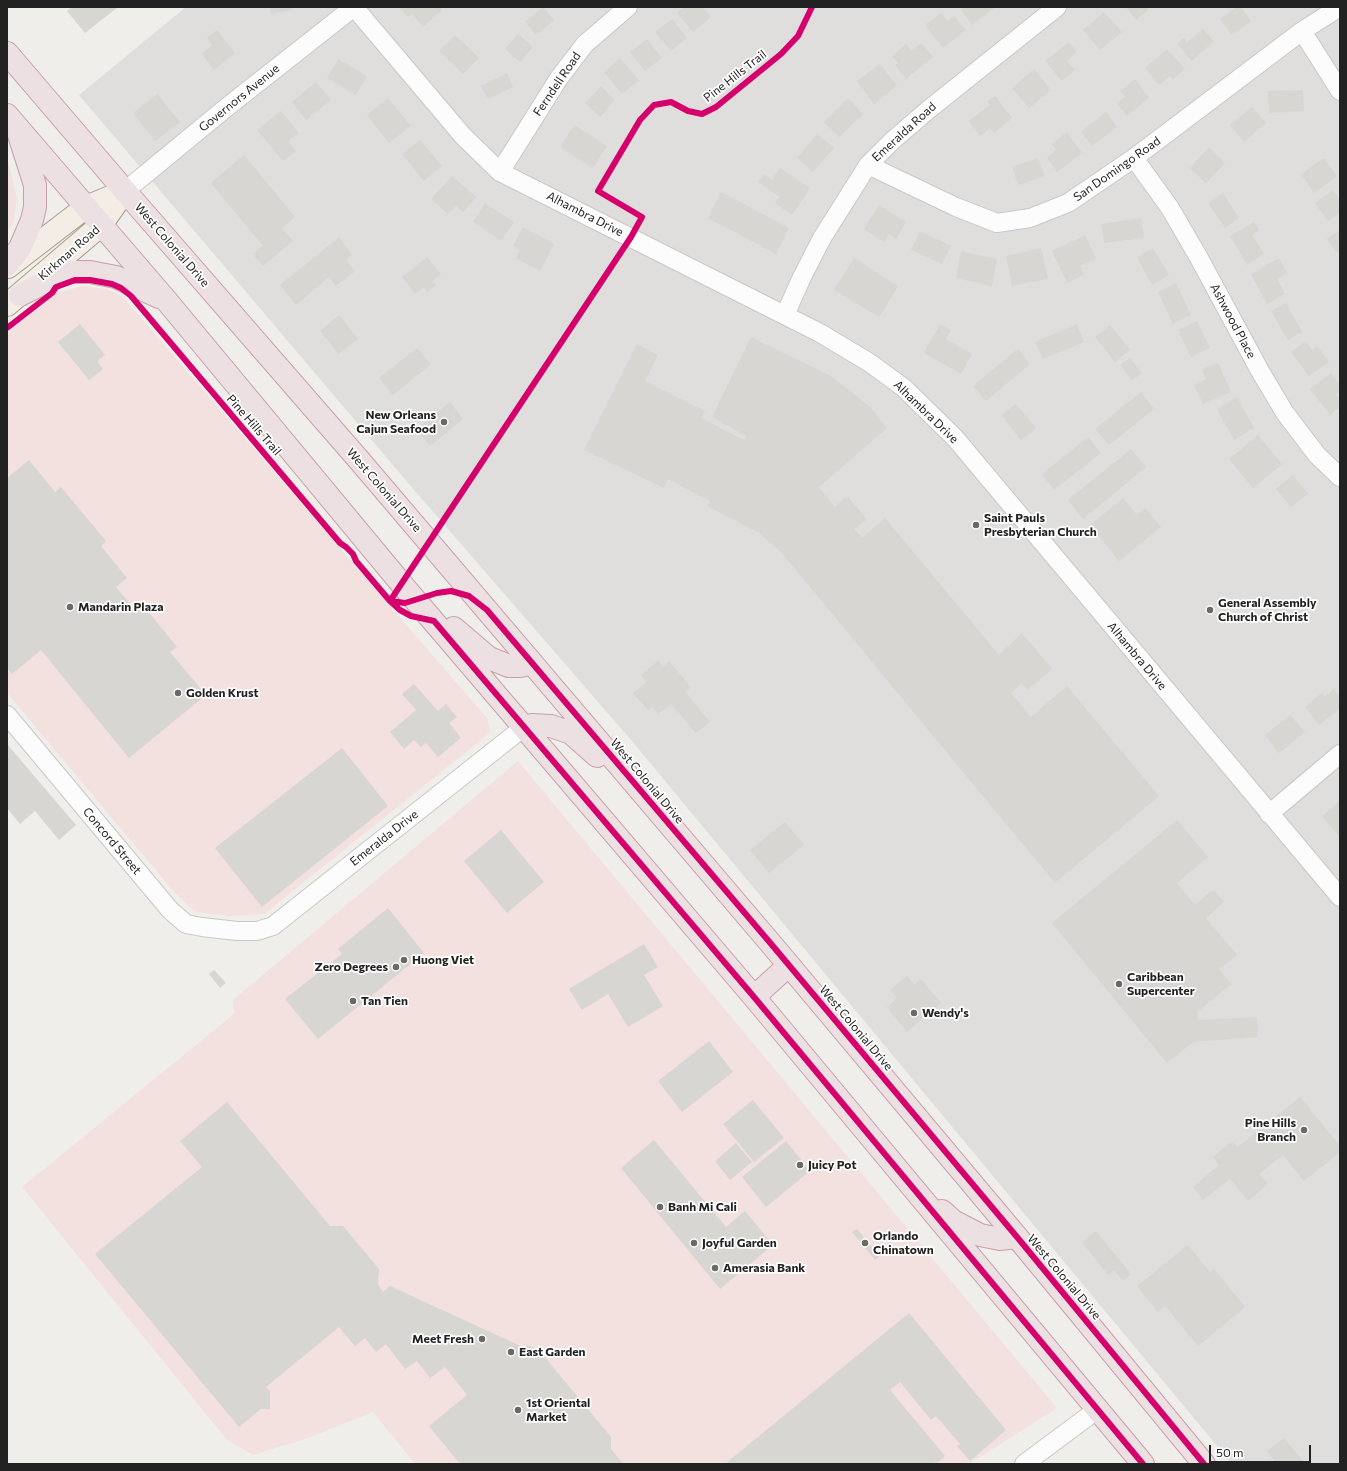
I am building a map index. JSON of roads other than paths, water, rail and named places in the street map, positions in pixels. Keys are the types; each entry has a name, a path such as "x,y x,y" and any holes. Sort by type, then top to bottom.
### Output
{"highway":[{"name":"West Colonial Drive","path":"7,52 650,801 1017,1237 1204,1464"},
{"path":"12,120 166,300 295,458 754,997 1143,1464"},
{"path":"7,266 20,248 32,220 35,207 35,185 12,120"},
{"path":"14,300 54,278 71,272 90,272 116,277 166,300"},
{"path":"405,588 489,658 509,666 521,666 532,663"},
{"path":"524,727 532,725 551,726 570,733 650,801"},
{"path":"754,997 789,965"},
{"path":"910,1185 953,1221 980,1235 1000,1239 1017,1237"}],"main road":[{"name":"Kirkman Road","path":"7,266 86,207 125,191"},
{"name":"Kirkman Road","path":"14,300 102,225 125,191"}],"street":[{"name":"Alhambra Drive","path":"354,7 463,136 500,172 820,333 870,363 904,388 954,438 1340,897"},
{"name":"Governors Avenue","path":"125,191 227,107 354,7"},
{"name":"Ferndell Road","path":"500,172 559,78 585,44 628,7"},
{"name":"Emeralda Road","path":"785,315 822,238 868,165 892,141 928,110 1057,7"},
{"name":"San Domingo Road","path":"868,165 956,207 997,223 1030,218 1068,202 1134,158 1302,31 1340,7"},
{"path":"1302,31 1340,91"},
{"name":"Ashwood Place","path":"1134,158 1170,208 1199,258 1260,371 1285,413 1317,455 1340,477"},
{"name":"Concord Street","path":"7,715 170,910 186,924 237,931"},
{"name":"Emeralda Drive","path":"237,931 257,931 273,926 524,727"},
{"path":"1269,814 1340,754"},
{"path":"1024,1464 1098,1409"}],"place":[{"name":"New Orleans Cajun Seafood","path":"444,422"},
{"name":"Saint Pauls Presbyterian Church","path":"976,525"},
{"name":"Mandarin Plaza","path":"70,607"},
{"name":"General Assembly Church of Christ","path":"1210,610"},
{"name":"Golden Krust","path":"178,693"},
{"name":"Huong Viet","path":"404,960"},
{"name":"Zero Degrees","path":"396,967"},
{"name":"Caribbean Supercenter","path":"1119,984"},
{"name":"Tan Tien","path":"353,1001"},
{"name":"Wendy's","path":"914,1013"},
{"name":"Pine Hills Branch","path":"1304,1130"},
{"name":"Juicy Pot","path":"800,1165"},
{"name":"Banh Mi Cali","path":"660,1207"},
{"name":"Joyful Garden","path":"694,1243"},
{"name":"Orlando Chinatown","path":"865,1243"},
{"name":"Amerasia Bank","path":"715,1268"},
{"name":"Meet Fresh","path":"482,1339"},
{"name":"East Garden","path":"511,1352"},
{"name":"1st Oriental Market","path":"518,1410"}]}
